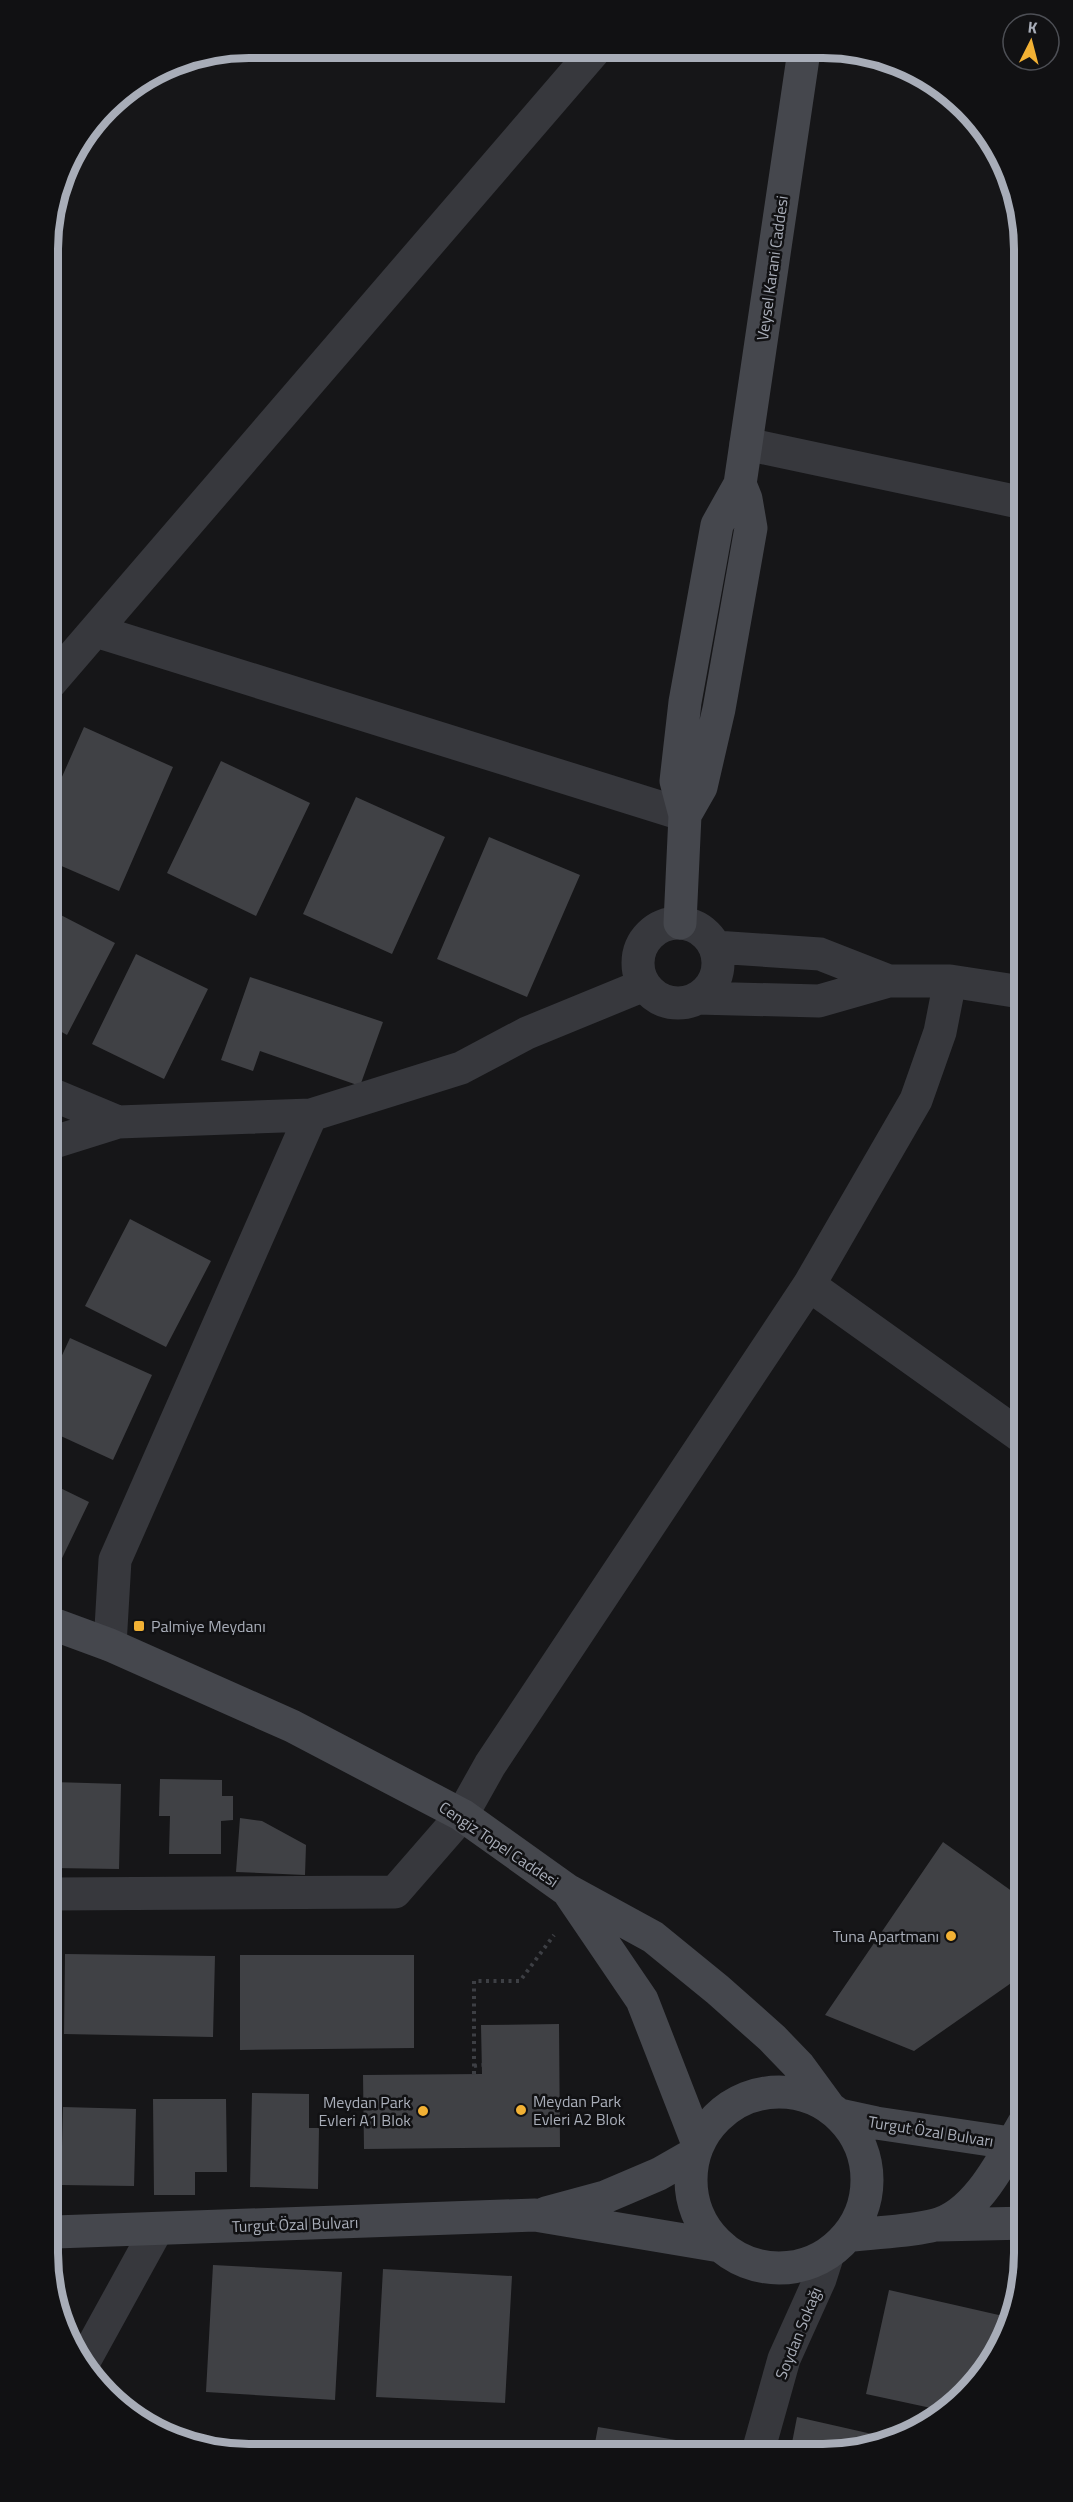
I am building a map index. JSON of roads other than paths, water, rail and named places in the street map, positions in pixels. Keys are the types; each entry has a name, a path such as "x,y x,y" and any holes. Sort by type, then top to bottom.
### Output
{"main road":[{"name":"Veysel Karani Caddesi","path":"680,923 685,815 701,788 719,709 751,528 747,499 740,484 803,59"},
{"name":"Cengiz Topel Caddesi","path":"59,1626 110,1645 292,1726 462,1815 572,1898 653,1937 772,2038 799,2066 834,2111"},
{"path":"572,1898 642,2000 696,2149"},
{"path":"838,2245 862,2208 867,2192 867,2168 860,2145 834,2111 806,2096 781,2092 755,2095 732,2105 712,2122 696,2149 690,2179 694,2204 704,2226 720,2246 739,2259 761,2266 784,2268 807,2264 838,2245 936,2225 1014,2223"},
{"name":"Turgut Özal Bulvarı","path":"834,2111 876,2123 1014,2136"},
{"path":"936,2225 956,2216 972,2201 1014,2145"},
{"path":"535,2216 605,2197 659,2174 696,2149"},
{"path":"535,2216 720,2246"},
{"name":"Turgut Özal Bulvarı","path":"59,2232 535,2216"}],"street":[{"path":"59,673 587,59"},
{"path":"746,444 1014,501"},
{"path":"96,631 685,815"},
{"path":"680,923 695,926 707,935 715,947 718,962 716,977 708,990 697,998 682,1003 667,1002 654,996 644,985 638,971 638,956 643,943 652,931 666,925 680,923"},
{"path":"715,947 820,954 889,981"},
{"path":"697,998 819,1001 889,981 950,981 1014,991"},
{"path":"59,1894 395,1892 462,1815 496,1756 808,1285 916,1100 940,1032 950,981"},
{"path":"59,1140 118,1122 311,1115 461,1068 527,1033 644,985"},
{"path":"59,1097 118,1122"},
{"path":"110,1645 115,1560 311,1115"},
{"path":"808,1285 1014,1431"},
{"path":"88,2354 157,2229"},
{"name":"Soydan Sokağı","path":"760,2444 784,2360 820,2279 838,2245"}],"place":[{"name":"Palmiye Meydanı","path":"139,1626"},
{"name":"Tuna Apartmanı","path":"951,1936"},
{"name":"Meydan Park Evleri A2 Blok","path":"521,2110"},
{"name":"Meydan Park Evleri A1 Blok","path":"423,2111"}]}
